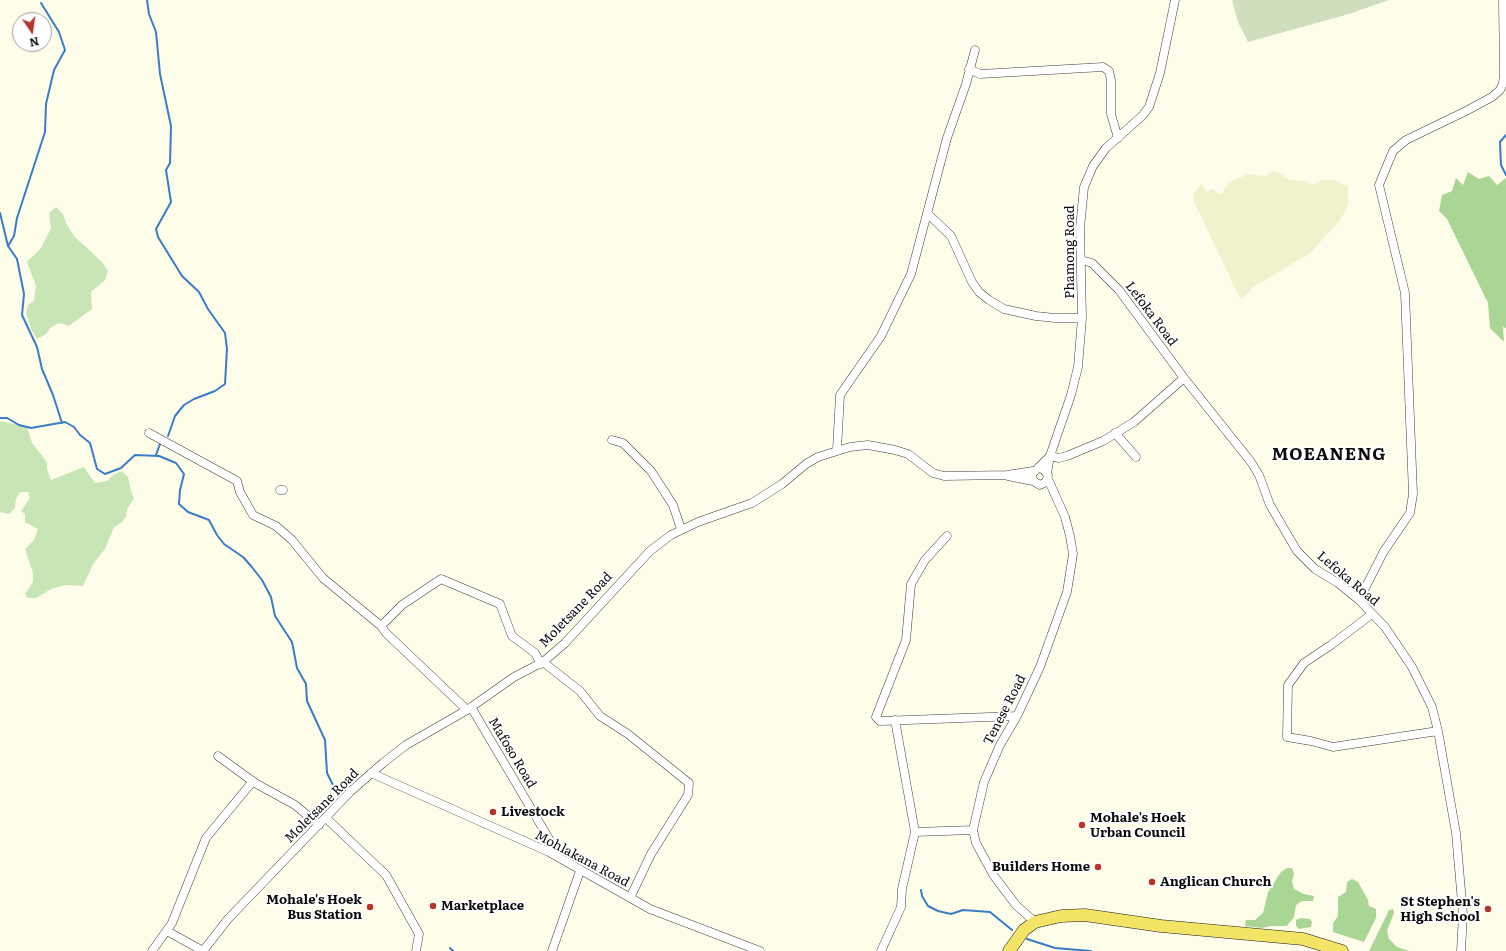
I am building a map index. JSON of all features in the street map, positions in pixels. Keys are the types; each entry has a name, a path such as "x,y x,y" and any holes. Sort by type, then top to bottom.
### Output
{"main road":[{"path":"1009,951 1024,930 1035,922 1061,916 1085,915 1161,926 1303,939 1342,951"}],"street":[{"name":"Phamong Road","path":"1047,476 1050,456 1071,395 1078,367 1082,318 1080,228 1084,187 1093,166 1106,148 1142,116 1153,97 1175,0"},
{"path":"1359,600 1384,551 1410,513 1413,494 1405,293 1379,185 1393,151 1406,140 1466,111 1492,97 1500,90 1503,84 1504,74 1502,0"},
{"path":"837,450 840,395 881,336 911,274 928,214 946,138 966,84 975,50"},
{"path":"969,69 980,74 986,74 1103,66 1109,71 1111,80 1111,114 1118,138"},
{"path":"928,214 951,236 972,282 979,292 990,300 1004,309 1036,316 1082,318"},
{"name":"Lefoka Road","path":"1081,260 1092,263 1108,278 1142,320 1184,378 1251,462 1260,475 1270,505 1297,551 1315,569 1338,583 1359,600 1385,627 1412,667 1432,707 1438,731 1456,833 1463,914 1461,951"},
{"path":"1050,456 1059,458 1067,456 1103,441 1134,422 1184,378"},
{"path":"149,433 237,481 240,492 253,514 276,526 292,540 328,582 381,626 386,633 469,709"},
{"path":"1115,433 1136,458"},
{"path":"612,440 623,443 651,471 673,505 681,529"},
{"name":"Moletsane Road","path":"203,951 228,919 371,773 406,745 469,709 514,677 542,663 565,643 650,551 681,529 752,503 782,484 806,464 818,457 837,450 868,445 883,446 908,454 926,469 938,475 972,477 1007,475 1036,470"},
{"name":"Phamong Road","path":"1036,470 1050,456"},
{"path":"1043,469 1047,476 1037,483 1031,476 1036,470 1043,469"},
{"name":"Moletsane Road","path":"1007,475 1037,483"},
{"name":"Tenese Road","path":"973,830 984,782 1000,745 1017,716 1055,628 1067,592 1071,574 1072,554 1070,536 1065,517 1053,494 1047,476"},
{"name":"Tenese Road","path":"1037,483 1053,494"},
{"path":"947,536 925,560 911,584 906,640 876,717 880,721 1017,716"},
{"path":"381,626 402,604 441,579 500,604 512,636 535,653 542,663 580,691 600,716 628,734 689,783 688,796 651,854 630,898"},
{"path":"1372,614 1331,646 1304,663 1288,685 1287,737 1311,741 1333,748 1438,731"},
{"name":"Mafoso Road","path":"469,709 552,844 549,852"},
{"path":"881,951 901,907 902,889 915,832 896,720"},
{"path":"218,756 253,780 295,805 319,825"},
{"name":"Mohlakana Road","path":"371,773 549,852 580,871 650,909 760,951"},
{"path":"152,951 168,931 178,910 206,838 253,780"},
{"path":"326,818 386,875 419,934 416,951"},
{"path":"915,832 973,830 976,843 997,881 1016,905 1035,922"},
{"path":"552,951 580,871"},
{"path":"168,931 203,951"}],"green space":[{"path":"1232,0 1389,0 1349,14 1248,42 1238,22"},
{"path":"1272,172 1277,172 1290,180 1306,181 1313,185 1323,180 1334,180 1348,187 1348,204 1345,212 1336,225 1309,254 1253,287 1246,295 1240,298 1194,202 1193,195 1201,184 1207,193 1210,189 1215,190 1218,194 1222,193 1228,184 1236,179 1249,174 1265,176"},
{"path":"1468,172 1479,179 1489,176 1497,185 1506,178 1506,328 1503,327 1504,342 1490,328 1488,303 1447,219 1439,211 1442,195 1452,191 1456,178 1463,185"},
{"path":"56,207 63,214 67,225 75,237 102,262 108,271 105,280 91,292 92,309 69,326 59,323 50,328 46,334 37,339 32,331 26,313 28,305 34,301 36,286 27,262 41,248 51,228 49,213"},
{"path":"0,421 27,427 32,443 47,462 47,469 51,480 84,467 95,483 107,481 113,475 122,471 128,477 134,498 127,509 126,517 121,523 114,527 105,549 93,564 83,586 66,585 51,589 36,598 27,598 25,594 33,582 33,573 25,549 34,540 38,529 25,522 25,514 21,511 30,498 28,492 21,492 16,498 15,508 9,514 0,512"},
{"path":"1287,868 1292,868 1294,874 1292,881 1294,889 1304,894 1314,896 1313,901 1302,901 1296,905 1294,917 1287,926 1271,926 1262,928 1245,926 1246,920 1255,920 1263,913 1268,892 1281,872"},
{"path":"1352,879 1358,882 1368,900 1369,906 1376,909 1376,918 1364,942 1333,932 1333,923 1338,916 1338,897 1346,892 1347,882"},
{"path":"1393,909 1394,913 1387,931 1389,939 1397,947 1409,951 1369,951 1389,910"},
{"path":"1301,918 1310,919 1312,922 1311,927 1299,929 1296,926 1296,920"}],"waterway":[{"path":"147,0 149,14 156,32 160,74 171,126 170,163 166,170 171,202 156,229 158,237 182,276 199,292 208,309 225,333 227,349 225,384 215,391 194,399 184,405 175,416 168,436"},
{"path":"8,246 14,236 17,218 45,132 46,104 54,70 65,50 59,32 41,3"},
{"path":"1506,135 1500,142 1501,165 1506,175"},
{"path":"0,213 8,246 17,259 24,294 22,315 37,347 42,369 53,395 62,423"},
{"path":"0,418 7,418 19,425 31,428 65,422 74,427 80,435 90,443 97,469 105,474 121,468 135,455 159,456 176,463 184,474 180,490 179,504 188,512 209,520 224,544 243,557 251,566 262,580 271,597 275,616 292,642 297,668 306,684 307,701 325,740 327,773 337,793"},
{"path":"156,455 160,444"},
{"path":"921,890 922,896 928,906 938,911 951,914 963,910 990,912 1012,930"},
{"path":"1027,939 1055,948 1091,951"},
{"path":"450,948 453,951"}],"place":[{"name":"Livestock","path":"493,812"},
{"name":"Mohale's Hoek Urban Council","path":"1082,825"},
{"name":"Builders Home","path":"1098,867"},
{"name":"Anglican Church","path":"1152,882"},
{"name":"Marketplace","path":"433,906"},
{"name":"Mohale's Hoek Bus Station","path":"370,907"},
{"name":"St Stephen's High School","path":"1488,909"}],"district":[{"name":"MOEANENG","path":"1329,455"}]}
